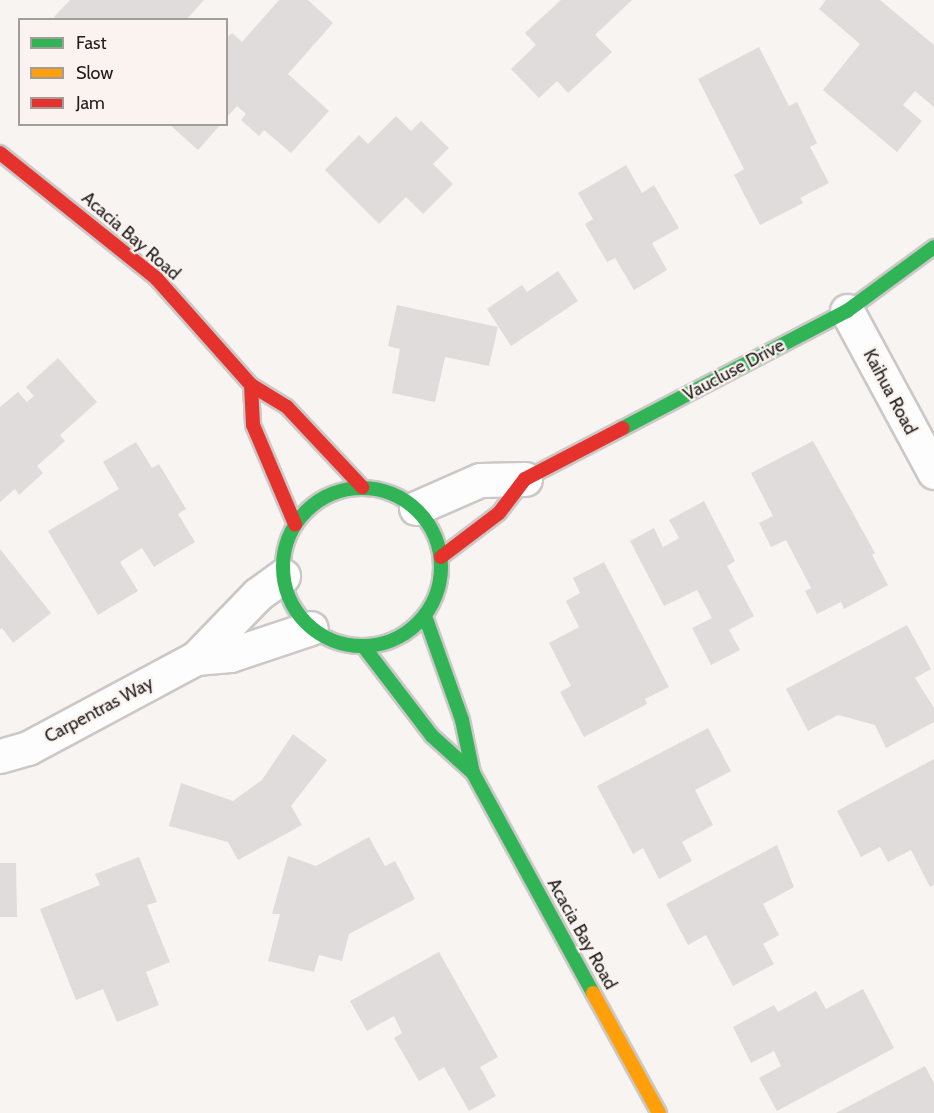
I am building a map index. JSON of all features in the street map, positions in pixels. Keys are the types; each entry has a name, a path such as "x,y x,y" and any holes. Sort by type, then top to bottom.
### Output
{"street":[{"name":"Acacia Bay Road","path":"0,153 156,278 251,386 287,406 362,487"},
{"name":"Vaucluse Drive","path":"441,557 499,513 525,479 846,311 934,247"},
{"name":"Kaihua Road","path":"846,311 934,472"},
{"path":"251,386 253,425 295,524"},
{"name":"Vaucluse Drive","path":"416,508 480,480 525,479"},
{"path":"362,487 400,496 416,508 437,539 441,557 441,578 425,616 408,632 387,643 364,647 327,639 311,628 297,614 283,576 285,549 295,524 313,504 336,491 362,487"},
{"name":"Carpentras Way","path":"0,756 28,748 195,658 258,594 283,576"},
{"name":"Acacia Bay Road","path":"425,616 462,720 473,773 659,1113"},
{"name":"Carpentras Way","path":"195,658 230,654 311,628"},
{"name":"Acacia Bay Road","path":"364,647 432,736 473,773"}],"building":[{"path":"70,0 204,0 188,18 54,17"},
{"path":"279,0 308,0 333,23 288,74 329,111 291,153 264,130 259,136 241,120 246,114 237,106 228,116 228,36 232,33 242,42"},
{"path":"561,0 632,0 595,35 612,52 568,93 557,81 539,98 511,69 536,45 525,33"},
{"path":"826,0 880,0 934,45 934,107 915,91 903,105 922,121 897,152 823,90 860,44 819,9"},
{"path":"759,47 789,106 797,102 817,143 810,147 829,183 800,198 803,203 760,225 734,175 744,169 698,79"},
{"path":"396,116 411,131 421,121 449,148 433,164 453,184 423,214 406,197 379,224 325,170 359,135 368,144"},
{"path":"171,126 219,126 198,150"},
{"path":"626,165 642,193 654,185 679,228 652,243 667,270 634,290 615,258 607,262 585,224 593,219 578,193"},
{"path":"558,271 578,301 511,346 487,309 522,285 527,292"},
{"path":"397,305 498,327 489,366 445,357 435,402 392,393 400,349 388,346"},
{"path":"58,358 97,402 60,435 65,441 37,466 43,473 19,495 15,489 0,502 0,407 18,392 27,402 34,396 26,387"},
{"path":"813,441 875,553 872,555 888,585 844,609 841,602 817,614 805,591 811,588 786,540 771,547 759,523 773,516 751,473"},
{"path":"136,442 152,468 159,464 186,509 178,514 195,542 154,567 142,548 120,562 138,591 98,615 48,531 119,489 103,462"},
{"path":"704,501 735,561 727,566 754,616 729,630 740,650 711,665 692,628 712,618 697,590 664,606 630,541 654,528 663,547 679,538 669,520"},
{"path":"0,549 51,613 13,643 2,628 0,630"},
{"path":"604,562 669,687 645,699 647,704 584,737 560,692 571,686 549,643 579,627 566,601 580,593 573,578"},
{"path":"907,625 931,669 915,678 934,708 934,722 886,748 875,725 838,715 808,731 786,689"},
{"path":"708,728 731,771 695,790 713,825 682,842 692,861 659,879 643,848 633,854 597,786"},
{"path":"293,734 327,760 291,806 302,825 238,860 228,842 169,826 181,783 233,801 262,780"},
{"path":"934,759 934,885 930,887 911,850 888,862 880,847 861,857 837,811"},
{"path":"369,837 385,866 395,861 415,899 349,934 342,961 319,955 314,972 268,961 280,914 272,914 288,856 316,866"},
{"path":"777,845 794,887 763,904 779,935 763,944 774,964 733,986 706,935 688,945 666,904"},
{"path":"139,857 157,902 147,905 170,962 146,972 159,1005 117,1022 103,989 76,1000 40,909 100,885 95,874"},
{"path":"0,863 16,863 17,917 0,917"},
{"path":"439,952 498,1057 480,1067 496,1096 469,1111 444,1067 419,1081 394,1038 402,1033 394,1016 367,1031 350,1001"},
{"path":"863,989 894,1048 777,1111 759,1078 781,1066 774,1051 751,1063 733,1027 774,1005 778,1012 816,991 826,1009"},
{"path":"925,1066 934,1083 934,1113 836,1113"}],"traffic: fast":[{"path":"623,428 847,311 934,247"},
{"path":"362,488 377,489 392,494 406,501 418,511 428,523 435,537 440,552 441,567 440,582 435,597 428,611 418,623 406,633 392,640 377,645 362,646 347,645 332,640 318,633 306,623 296,611 289,597 284,582 283,567 284,552 289,537 296,523 306,511 318,501 332,494 347,489 362,488"},
{"path":"425,616 462,720 473,773 593,993"},
{"path":"364,647 432,736 473,773"}],"traffic: slow":[{"path":"593,993 659,1113"}],"traffic: jam":[{"path":"0,153 156,278 251,385 287,407 362,487"},
{"path":"251,385 253,425 295,524"},
{"path":"441,557 499,513 525,479 623,428"}]}
